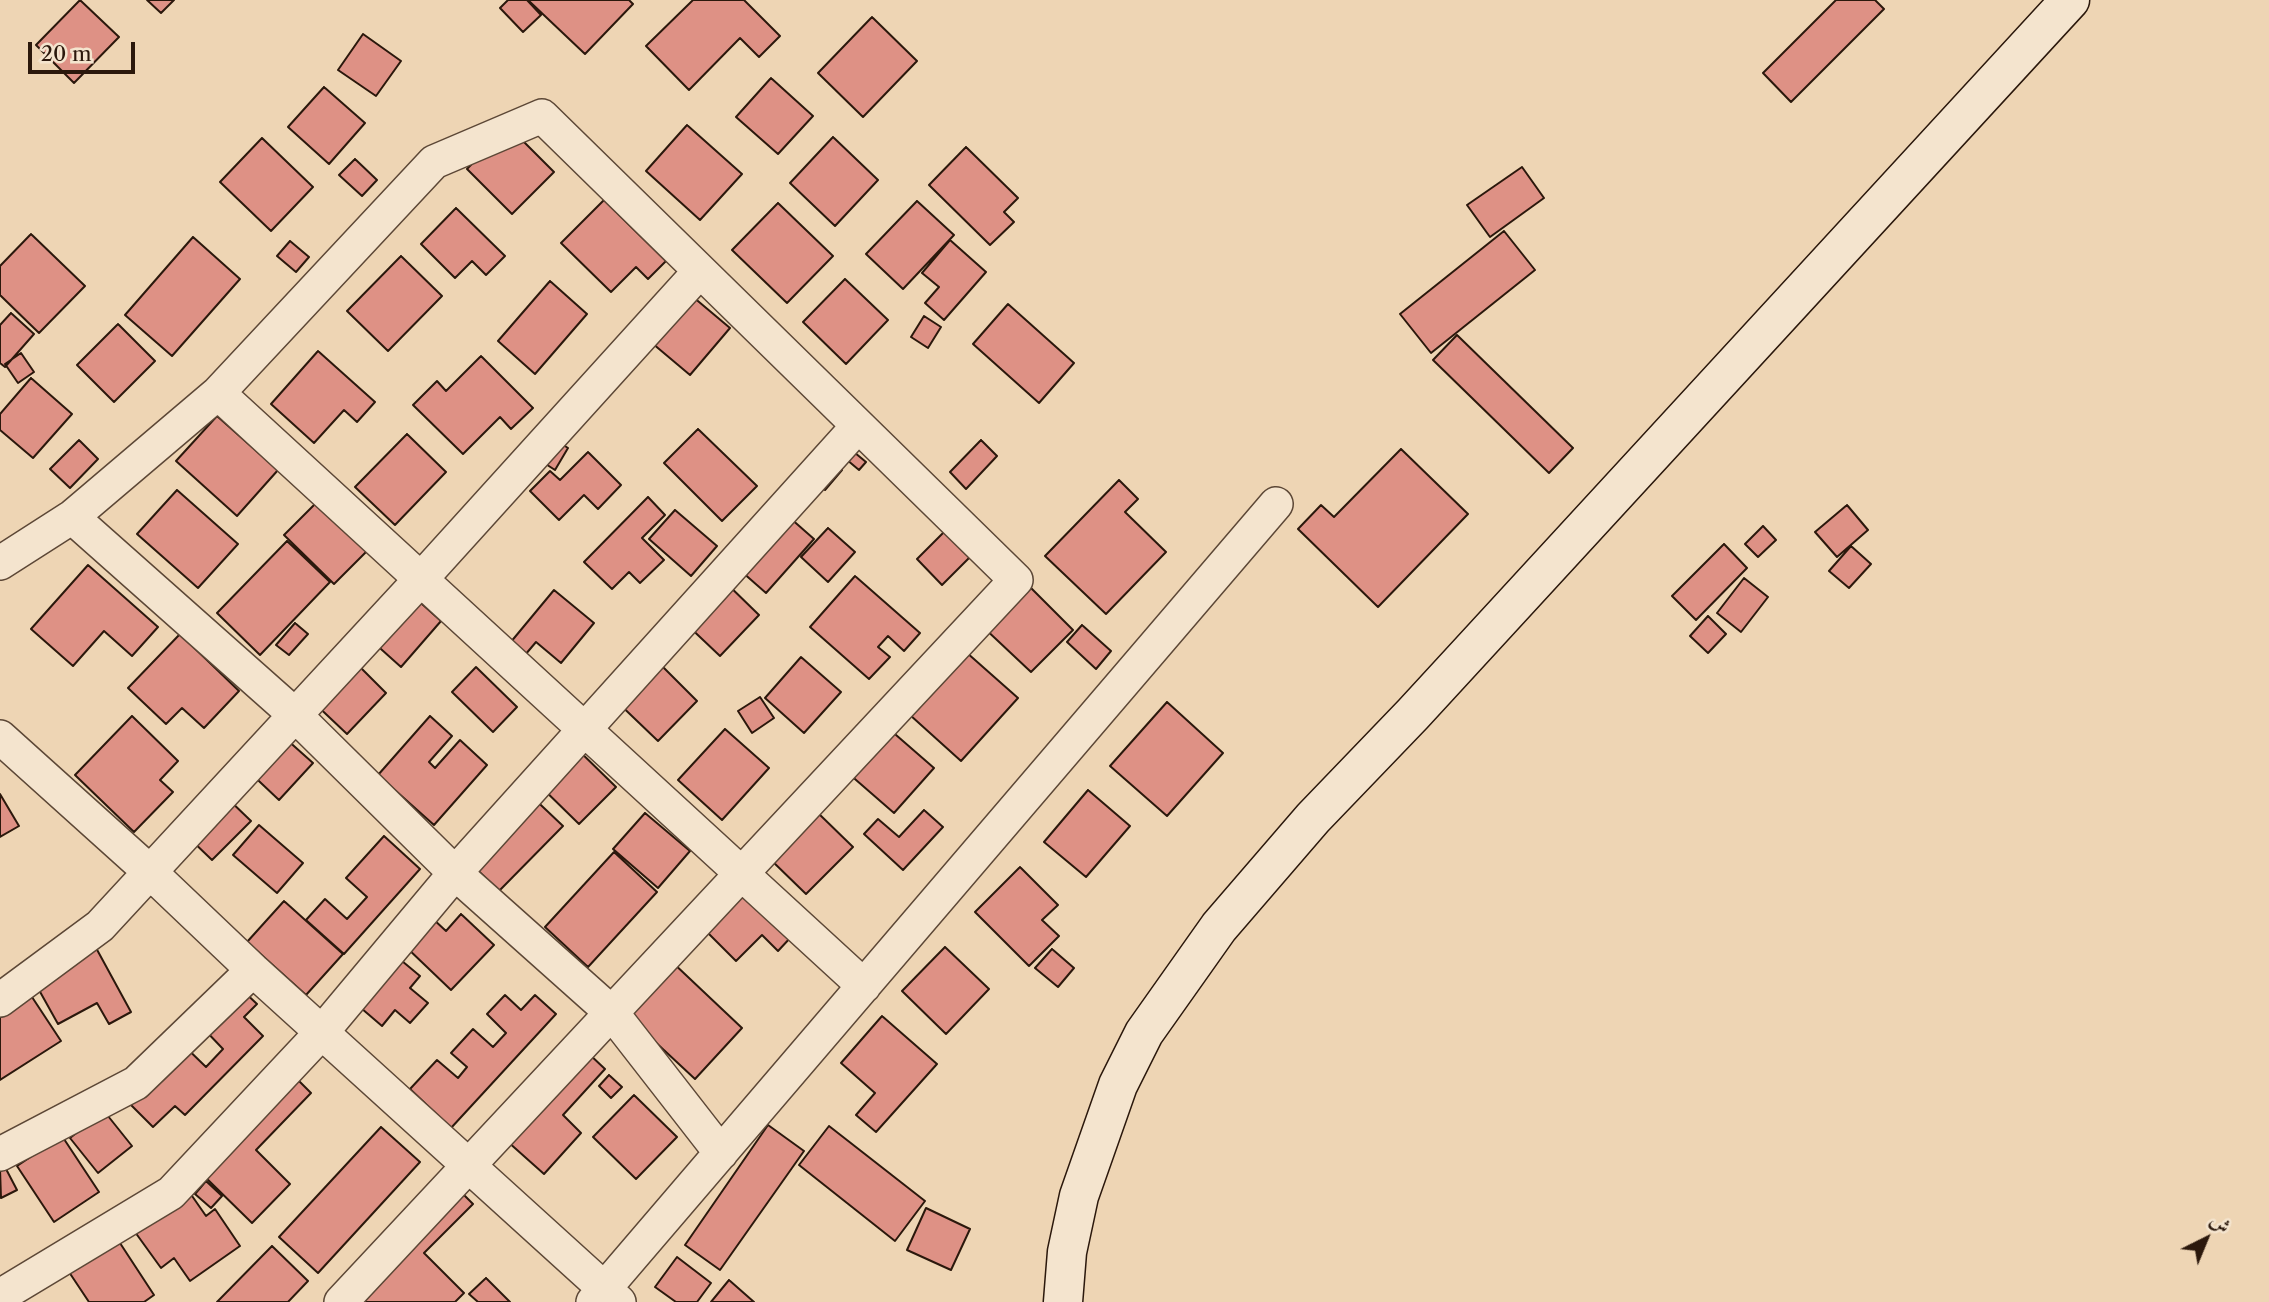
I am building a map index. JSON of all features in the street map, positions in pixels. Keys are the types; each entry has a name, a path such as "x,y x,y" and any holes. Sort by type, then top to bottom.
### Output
{"main road":[{"path":"1063,1302 1067,1252 1079,1196 1118,1086 1144,1033 1219,927 1313,818 1413,714 2070,0"}],"street":[{"path":"0,563 72,517 218,393 434,162 542,116 1016,580 341,1302"},
{"path":"0,1000 100,926 421,579 700,271"},
{"path":"218,393 864,986"},
{"path":"0,1296 171,1193 321,1032 455,873 858,426"},
{"path":"0,737 470,1165 606,1298 721,1153 1276,504"},
{"path":"72,517 294,714 455,873 612,1013 721,1153"},
{"path":"0,1154 136,1083 253,970"}],"building":[{"path":"80,0 119,37 74,83 36,45"},
{"path":"147,0 174,0 161,13"},
{"path":"508,0 527,0 541,15 523,32 500,8"},
{"path":"528,0 629,0 633,4 585,54"},
{"path":"693,0 744,0 780,36 759,57 740,38 689,90 646,46"},
{"path":"1836,0 1875,0 1884,9 1791,102 1763,73"},
{"path":"872,17 917,61 863,117 818,73"},
{"path":"363,34 401,61 376,96 338,70"},
{"path":"771,78 813,116 778,154 736,117"},
{"path":"324,87 365,123 329,164 288,127"},
{"path":"687,125 742,174 700,220 646,171"},
{"path":"508,126 554,172 512,214 467,169"},
{"path":"833,137 878,180 835,226 790,183"},
{"path":"262,138 313,187 271,231 220,182"},
{"path":"966,147 1018,198 1004,212 1014,222 990,245 929,185"},
{"path":"355,159 377,180 362,196 339,175"},
{"path":"1522,167 1544,198 1490,237 1467,205"},
{"path":"604,200 666,261 648,279 636,267 611,292 561,243"},
{"path":"917,201 954,235 903,289 866,254"},
{"path":"778,203 833,256 787,303 732,250"},
{"path":"456,208 505,256 486,275 472,261 455,278 421,244"},
{"path":"1504,231 1535,270 1431,353 1400,314"},
{"path":"31,234 85,286 39,333 0,295 0,266"},
{"path":"193,237 240,279 172,356 125,315"},
{"path":"950,240 986,272 944,320 925,303 939,287 922,273"},
{"path":"290,241 309,257 296,272 277,256"},
{"path":"401,256 442,296 388,351 347,311"},
{"path":"845,279 888,320 846,364 803,322"},
{"path":"550,281 587,314 535,374 498,341"},
{"path":"686,291 730,328 690,375 646,338"},
{"path":"1008,304 1074,363 1039,403 973,344"},
{"path":"11,313 34,334 5,367 0,363 0,325"},
{"path":"924,316 941,327 928,348 911,337"},
{"path":"118,324 155,361 114,402 77,365"},
{"path":"1457,335 1573,448 1549,473 1433,360"},
{"path":"318,351 375,402 357,422 344,410 314,443 271,404"},
{"path":"21,353 34,372 18,383 5,364"},
{"path":"481,356 533,408 511,429 500,417 463,454 413,405 437,381 446,391"},
{"path":"31,378 72,414 33,458 0,430 0,414"},
{"path":"217,416 278,470 237,516 176,461"},
{"path":"698,429 757,486 722,521 664,463"},
{"path":"407,434 446,472 395,525 355,487"},
{"path":"551,437 568,448 555,470 538,459"},
{"path":"79,440 98,459 70,488 50,469"},
{"path":"981,440 997,456 966,489 950,472"},
{"path":"843,443 866,462 859,470 840,454 833,462 842,470 825,490 812,480"},
{"path":"1401,449 1468,514 1378,607 1298,529 1321,505 1334,517"},
{"path":"588,452 621,485 598,509 584,495 559,520 530,491 550,471 560,480"},
{"path":"1119,480 1138,499 1125,512 1166,552 1106,614 1045,556"},
{"path":"177,490 238,544 198,588 137,534"},
{"path":"323,496 372,546 334,584 284,535"},
{"path":"648,497 665,515 642,538 664,560 640,583 629,572 612,589 584,562"},
{"path":"1847,505 1868,530 1837,557 1815,532"},
{"path":"675,510 717,546 691,576 649,539"},
{"path":"781,510 814,539 766,593 733,564"},
{"path":"963,513 989,538 942,585 917,559"},
{"path":"1763,526 1776,540 1758,557 1745,544"},
{"path":"828,528 855,552 828,582 801,557"},
{"path":"287,541 330,582 260,655 217,613"},
{"path":"1724,544 1747,568 1696,620 1672,596"},
{"path":"1851,546 1871,564 1849,588 1829,571"},
{"path":"88,565 158,627 132,656 104,631 73,666 31,629"},
{"path":"855,576 920,633 904,651 888,636 878,647 890,657 869,679 810,627"},
{"path":"721,578 759,615 720,656 682,620"},
{"path":"1744,578 1768,597 1741,632 1717,613"},
{"path":"1024,581 1073,630 1031,672 981,625"},
{"path":"554,590 594,623 561,663 536,642 525,655 510,643"},
{"path":"412,595 441,621 401,667 372,641"},
{"path":"1708,616 1726,634 1708,653 1690,636"},
{"path":"295,623 308,634 289,655 276,645"},
{"path":"1082,625 1111,651 1096,669 1067,642"},
{"path":"180,634 239,691 204,728 182,708 166,724 128,688"},
{"path":"966,652 1018,698 961,761 910,715"},
{"path":"650,654 697,701 658,741 610,695"},
{"path":"350,657 386,693 347,734 310,699"},
{"path":"801,657 841,692 804,733 765,698"},
{"path":"476,667 517,707 493,732 452,692"},
{"path":"760,697 774,718 752,733 738,711"},
{"path":"1167,702 1223,753 1167,816 1110,766"},
{"path":"132,716 178,761 160,780 173,792 134,832 75,775"},
{"path":"430,716 452,736 429,762 435,768 460,740 487,765 434,825 378,775"},
{"path":"888,728 934,768 894,813 848,773"},
{"path":"725,729 769,768 722,820 678,780"},
{"path":"276,730 313,763 279,800 243,766"},
{"path":"570,742 616,787 579,824 533,779"},
{"path":"525,790 563,826 499,891 462,855"},
{"path":"1088,790 1130,826 1086,877 1044,842"},
{"path":"0,794 19,826 0,837"},
{"path":"224,795 251,821 212,860 185,834"},
{"path":"924,810 943,827 903,870 864,834 878,819 899,837"},
{"path":"817,812 853,847 806,894 770,859"},
{"path":"645,813 690,851 658,888 613,849"},
{"path":"259,825 303,863 277,893 233,855"},
{"path":"384,836 420,869 344,954 306,920 325,899 347,919 367,897 346,878"},
{"path":"614,852 657,892 588,967 545,927"},
{"path":"1020,867 1058,905 1042,920 1059,936 1029,966 975,912"},
{"path":"739,886 791,937 778,951 762,935 736,961 700,925"},
{"path":"284,901 343,954 306,995 247,942"},
{"path":"461,914 494,945 451,990 405,946 432,918 446,931"},
{"path":"95,946 131,1012 109,1024 97,1003 58,1024 34,981"},
{"path":"945,947 989,989 946,1034 902,991"},
{"path":"1052,949 1074,968 1058,987 1035,968"},
{"path":"670,960 742,1028 695,1079 622,1011"},
{"path":"402,961 420,976 410,988 428,1003 410,1023 395,1010 382,1026 361,1008"},
{"path":"240,988 257,1004 244,1017 263,1036 185,1115 175,1106 153,1127 129,1103 172,1034 206,1067 223,1049 202,1027"},
{"path":"30,994 61,1041 0,1080 0,1013"},
{"path":"505,995 521,1010 535,995 556,1014 451,1128 410,1089 437,1060 458,1078 467,1067 451,1053 473,1029 493,1047 506,1033 487,1014"},
{"path":"882,1016 937,1064 876,1132 856,1115 875,1093 841,1063"},
{"path":"588,1053 605,1069 563,1115 581,1133 544,1174 507,1141"},
{"path":"609,1075 622,1087 611,1098 599,1086"},
{"path":"295,1077 311,1093 256,1150 290,1184 252,1223 201,1173"},
{"path":"634,1095 677,1137 636,1179 593,1137"},
{"path":"104,1111 132,1146 98,1173 70,1138"},
{"path":"768,1125 804,1151 720,1270 685,1245"},
{"path":"829,1126 925,1201 895,1241 799,1165"},
{"path":"381,1127 420,1162 318,1273 279,1237"},
{"path":"62,1136 99,1192 54,1222 17,1166"},
{"path":"5,1167 17,1190 1,1198 0,1169"},
{"path":"206,1181 222,1196 211,1208 195,1194"},
{"path":"458,1189 473,1204 424,1253 464,1293 455,1302 360,1302"},
{"path":"190,1193 206,1216 215,1209 240,1246 190,1281 174,1258 161,1268 135,1232"},
{"path":"926,1208 970,1229 951,1270 907,1250"},
{"path":"118,1240 154,1295 144,1302 89,1302 69,1272"},
{"path":"272,1246 308,1281 288,1302 217,1302"},
{"path":"677,1257 711,1283 697,1302 676,1302 655,1287"},
{"path":"486,1278 510,1302 478,1302 469,1294"},
{"path":"729,1280 754,1302 711,1302"}]}
